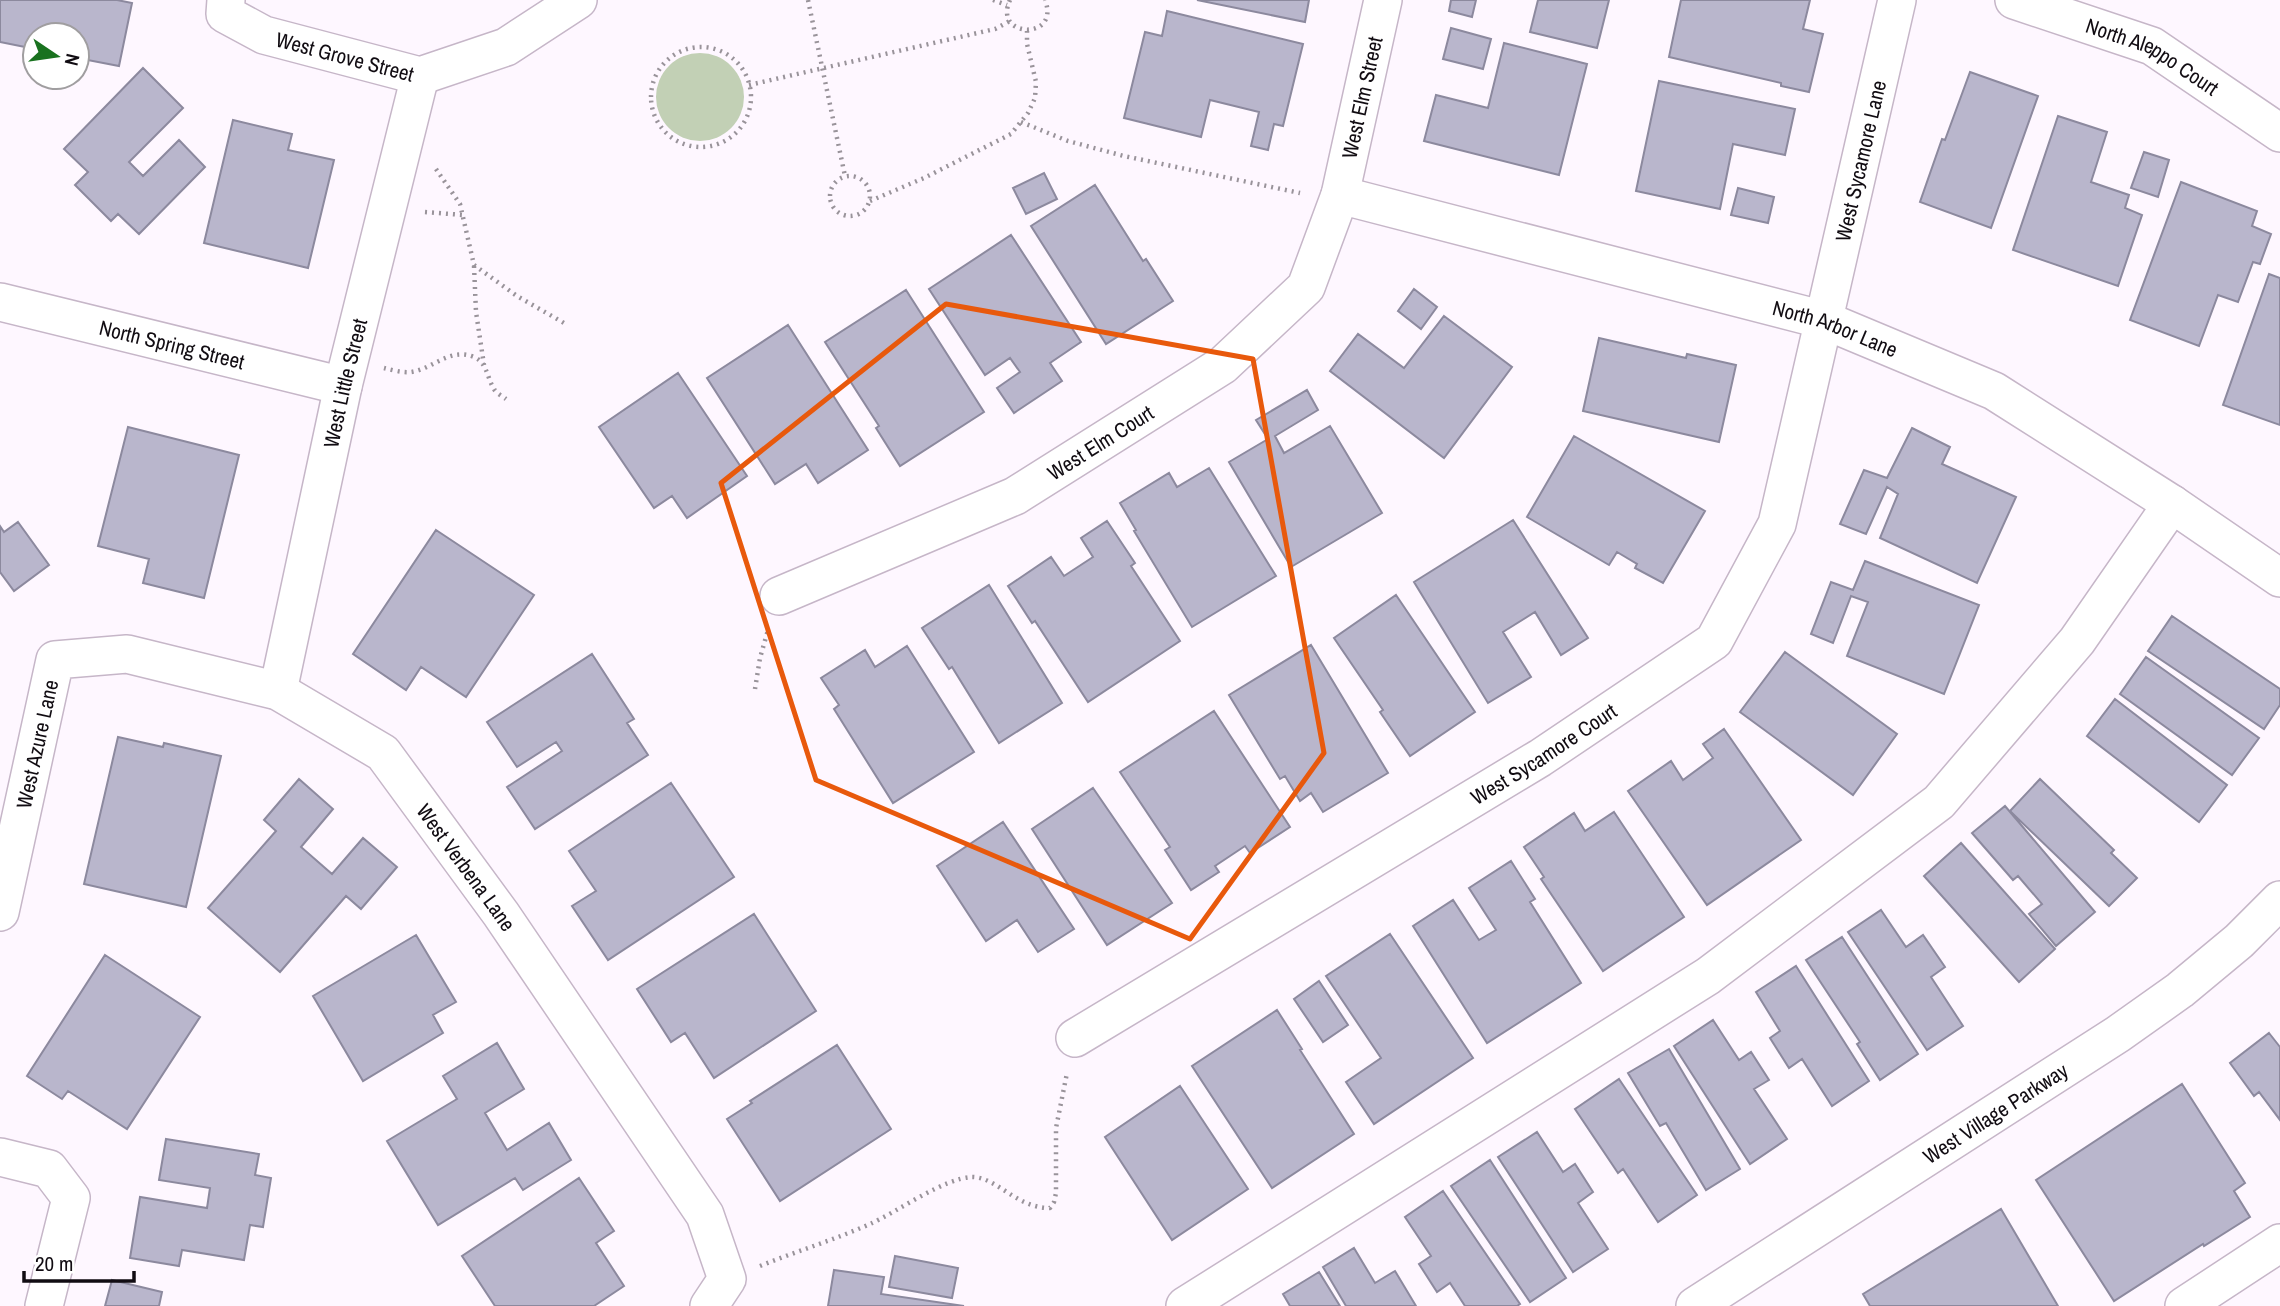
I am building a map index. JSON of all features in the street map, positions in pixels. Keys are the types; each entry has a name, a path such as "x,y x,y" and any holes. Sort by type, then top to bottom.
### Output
{"street":[{"name":"West Grove Street","path":"225,7 264,35 420,76 506,47 578,0"},
{"name":"West Elm Street","path":"1340,195 1383,0"},
{"name":"West Sycamore Lane","path":"1824,320 1897,0"},
{"name":"North Aleppo Court","path":"2014,0 2152,46 2280,133"},
{"name":"West Little Street","path":"278,691 346,373 420,76"},
{"name":"North Arbor Lane","path":"1340,195 1824,320 1994,391 2172,504 2280,578"},
{"name":"West Elm Court","path":"779,596 1015,496 1223,365 1306,287 1340,195"},
{"name":"North Spring Street","path":"0,302 346,373"},
{"name":"West Sycamore Court","path":"1075,1038 1540,758 1714,640 1777,524 1824,320"},
{"path":"1185,1306 1708,976 1939,802 2077,641 2172,504"},
{"name":"West Verbena Lane","path":"55,660 127,654 278,691 383,753 502,914 705,1215 718,1293"},
{"name":"West Azure Lane","path":"0,912 55,660"},
{"name":"West Village Parkway","path":"1695,1306 2118,1034 2180,990 2239,941 2280,900"},
{"path":"0,1157 49,1169 71,1198 44,1306"},
{"path":"2184,1306 2280,1243"}],"path":[{"path":"808,0 845,176"},
{"path":"993,0 1008,3 1010,21 1014,26 1027,31 1034,30 1044,22 1048,9 1045,0"},
{"path":"749,85 995,29 1010,21"},
{"path":"870,201 1011,134 1035,98 1036,82 1027,44 1027,31"},
{"path":"696,47 713,48 728,54 740,65 749,85 749,112 741,128 729,139 714,146 697,148 673,139 656,121 651,106 651,89 656,73 666,60 680,51 696,47"},
{"path":"1021,122 1068,141 1182,170 1297,193 1340,195"},
{"path":"432,179 435,168 455,195 463,215 474,265 476,312 485,366 495,391 506,400"},
{"path":"845,176 860,178 869,188 870,201 867,208 857,216 837,212 830,201 835,182 845,176"},
{"path":"427,201 424,212 463,215"},
{"path":"474,265 517,296 564,323"},
{"path":"346,373 410,373 441,358 458,355 475,357 485,366"},
{"path":"755,689 760,658 779,596"},
{"path":"718,1293 873,1223 956,1181 973,1177 989,1182 1018,1201 1038,1208 1050,1208 1056,1193 1058,1113 1075,1038"}],"highlighted area":[{"path":"946,304 1253,359 1324,753 1190,939 816,780 721,483"}],"green space":[{"path":"700,53 725,60 737,72 744,97 737,122 725,134 700,141 675,134 663,122 656,97 663,72 675,60"}],"building":[{"path":"0,0 117,0 132,3 119,66 91,61 91,21 21,21 21,46 0,42"},
{"path":"1197,0 1309,0 1305,22"},
{"path":"1451,0 1476,0 1472,17 1449,11"},
{"path":"1538,0 1609,0 1597,48 1530,32"},
{"path":"1681,0 1810,0 1803,29 1823,34 1809,92 1669,57"},
{"path":"1167,11 1303,44 1283,126 1274,124 1268,150 1251,146 1259,112 1210,100 1201,137 1124,118 1145,32 1162,36"},
{"path":"1451,28 1491,39 1483,69 1443,59"},
{"path":"1504,43 1587,64 1559,175 1424,141 1436,95 1488,108"},
{"path":"143,68 183,108 129,162 143,176 179,140 205,167 139,234 118,214 111,221 75,185 88,172 64,149"},
{"path":"1970,72 2038,96 1991,228 1920,202"},
{"path":"1659,81 1795,109 1785,155 1733,144 1720,209 1636,191"},
{"path":"2058,116 2107,132 2091,182 2129,195 2125,208 2142,215 2118,286 2013,250"},
{"path":"233,120 292,134 288,150 334,160 308,268 204,243"},
{"path":"2144,152 2169,160 2158,197 2131,188"},
{"path":"1044,173 1057,199 1026,214 1013,188"},
{"path":"2181,182 2257,211 2252,226 2271,234 2260,264 2253,262 2238,302 2218,295 2199,346 2130,320"},
{"path":"1095,185 1143,261 1146,259 1173,301 1106,344 1031,226"},
{"path":"1738,188 1774,197 1768,223 1731,215"},
{"path":"1011,235 1081,342 1050,363 1062,381 1014,413 997,388 1020,372 1010,358 985,375 929,289"},
{"path":"2269,274 2280,278 2280,425 2223,405"},
{"path":"1414,289 1437,307 1421,329 1398,311"},
{"path":"906,290 984,412 900,466 876,428 879,426 825,342"},
{"path":"1444,316 1512,367 1444,458 1330,371 1358,334 1404,368"},
{"path":"788,325 868,450 818,483 806,464 775,484 707,378"},
{"path":"1599,338 1686,358 1687,354 1736,365 1719,442 1583,411"},
{"path":"678,373 747,476 687,518 672,496 654,508 599,427"},
{"path":"1307,390 1318,410 1275,436 1284,453 1330,426 1382,513 1291,567 1229,462 1268,439 1256,420"},
{"path":"128,427 239,455 204,598 143,583 149,559 98,546"},
{"path":"1912,428 1950,447 1942,464 2016,497 1977,583 1880,538 1898,494 1887,487 1866,534 1840,524 1864,470 1887,478"},
{"path":"1574,436 1705,511 1663,583 1635,568 1637,564 1617,552 1609,565 1527,517"},
{"path":"1209,468 1276,576 1192,627 1120,503 1169,473 1177,487"},
{"path":"1513,520 1588,638 1561,655 1535,612 1503,632 1531,677 1488,703 1414,582"},
{"path":"1107,521 1135,563 1131,566 1180,641 1088,702 1035,621 1032,623 1008,586 1051,557 1064,576 1093,557 1081,538"},
{"path":"18,522 49,565 14,591 0,572 0,526 4,532"},
{"path":"436,530 534,595 466,697 421,667 406,690 353,654"},
{"path":"1865,561 1979,605 1944,694 1847,656 1868,602 1851,596 1833,643 1811,634 1831,582 1853,590"},
{"path":"989,585 1062,703 999,743 952,667 949,669 922,628"},
{"path":"1396,595 1475,712 1410,756 1380,712 1383,710 1334,638"},
{"path":"2172,616 2280,689 2280,705 2264,729 2148,651"},
{"path":"1311,645 1388,773 1323,812 1311,793 1300,801 1285,776 1280,779 1229,695"},
{"path":"907,646 974,752 893,803 834,709 839,705 821,678 865,650 875,667"},
{"path":"1785,652 1897,734 1853,795 1740,712"},
{"path":"592,654 634,719 627,723 648,755 535,829 507,787 562,751 556,742 517,767 487,722"},
{"path":"2146,657 2259,738 2232,775 2120,694"},
{"path":"2115,699 2227,785 2199,822 2087,736"},
{"path":"1214,711 1290,827 1250,853 1245,846 1215,866 1219,872 1191,890 1165,850 1170,847 1120,772"},
{"path":"1724,729 1801,840 1707,905 1628,791 1671,761 1683,780 1713,758 1703,744"},
{"path":"118,737 163,747 164,743 221,756 186,907 84,884"},
{"path":"299,779 333,809 301,847 332,874 363,838 397,867 361,909 346,896 280,972 208,908 276,831 264,820"},
{"path":"2040,779 2114,850 2111,853 2137,878 2109,906 2010,811"},
{"path":"671,783 734,877 608,960 572,906 596,891 569,851"},
{"path":"1093,788 1172,903 1107,945 1032,829"},
{"path":"2005,806 2095,912 2056,946 2029,914 2042,904 2018,876 2013,880 1972,833"},
{"path":"1614,812 1684,917 1603,971 1541,879 1544,877 1524,847 1574,813 1585,831"},
{"path":"1003,822 1074,929 1038,952 1017,920 986,941 937,866"},
{"path":"1961,843 2055,949 2019,982 1924,876"},
{"path":"1511,861 1535,899 1530,902 1581,983 1487,1043 1413,926 1453,900 1479,940 1496,930 1469,888"},
{"path":"1881,910 1906,947 1923,935 1945,967 1931,977 1963,1026 1927,1050 1848,932"},
{"path":"754,914 816,1011 714,1078 685,1033 671,1042 637,989"},
{"path":"1390,934 1473,1058 1374,1124 1346,1082 1381,1058 1326,976"},
{"path":"416,935 456,1002 433,1015 443,1033 363,1081 313,996"},
{"path":"1842,937 1918,1054 1880,1080 1857,1044 1860,1042 1806,960"},
{"path":"105,955 200,1017 127,1129 68,1091 62,1099 27,1076"},
{"path":"1796,966 1869,1081 1832,1106 1802,1059 1789,1068 1770,1038 1780,1031 1756,992"},
{"path":"1319,981 1348,1025 1323,1042 1294,999"},
{"path":"1277,1010 1354,1134 1272,1188 1192,1066"},
{"path":"1713,1020 1739,1060 1751,1052 1769,1080 1754,1089 1787,1139 1750,1164 1674,1046"},
{"path":"2269,1033 2280,1047 2280,1120 2259,1092 2254,1096 2230,1063"},
{"path":"497,1043 524,1089 485,1113 507,1150 549,1123 571,1160 523,1190 515,1178 438,1225 387,1141 457,1099 443,1076"},
{"path":"837,1045 891,1129 780,1201 727,1119"},
{"path":"1669,1049 1740,1169 1706,1190 1666,1123 1660,1126 1628,1073"},
{"path":"1619,1079 1697,1195 1658,1222 1623,1169 1618,1173 1575,1109"},
{"path":"2182,1084 2245,1183 2234,1191 2250,1217 2114,1301 2036,1180"},
{"path":"1180,1086 1248,1189 1172,1240 1105,1137"},
{"path":"1537,1132 1563,1172 1575,1164 1593,1192 1578,1203 1608,1249 1573,1272 1498,1157"},
{"path":"166,1139 259,1154 255,1175 271,1178 263,1227 250,1225 244,1260 182,1250 179,1266 130,1258 140,1197 207,1208 210,1188 159,1180"},
{"path":"1490,1160 1566,1278 1530,1302 1451,1186"},
{"path":"579,1178 614,1231 596,1243 624,1286 594,1306 495,1306 462,1256"},
{"path":"1443,1191 1520,1304 1517,1306 1465,1306 1450,1283 1437,1292 1419,1264 1431,1256 1405,1217"},
{"path":"2001,1209 2058,1306 1870,1306 1863,1294"},
{"path":"1354,1248 1375,1283 1395,1271 1416,1306 1346,1306 1323,1267"},
{"path":"895,1256 958,1268 952,1298 889,1287"},
{"path":"834,1270 884,1277 881,1294 964,1306 828,1306"},
{"path":"1319,1272 1340,1306 1290,1306 1283,1294"},
{"path":"112,1280 162,1292 159,1306 105,1306"}]}
